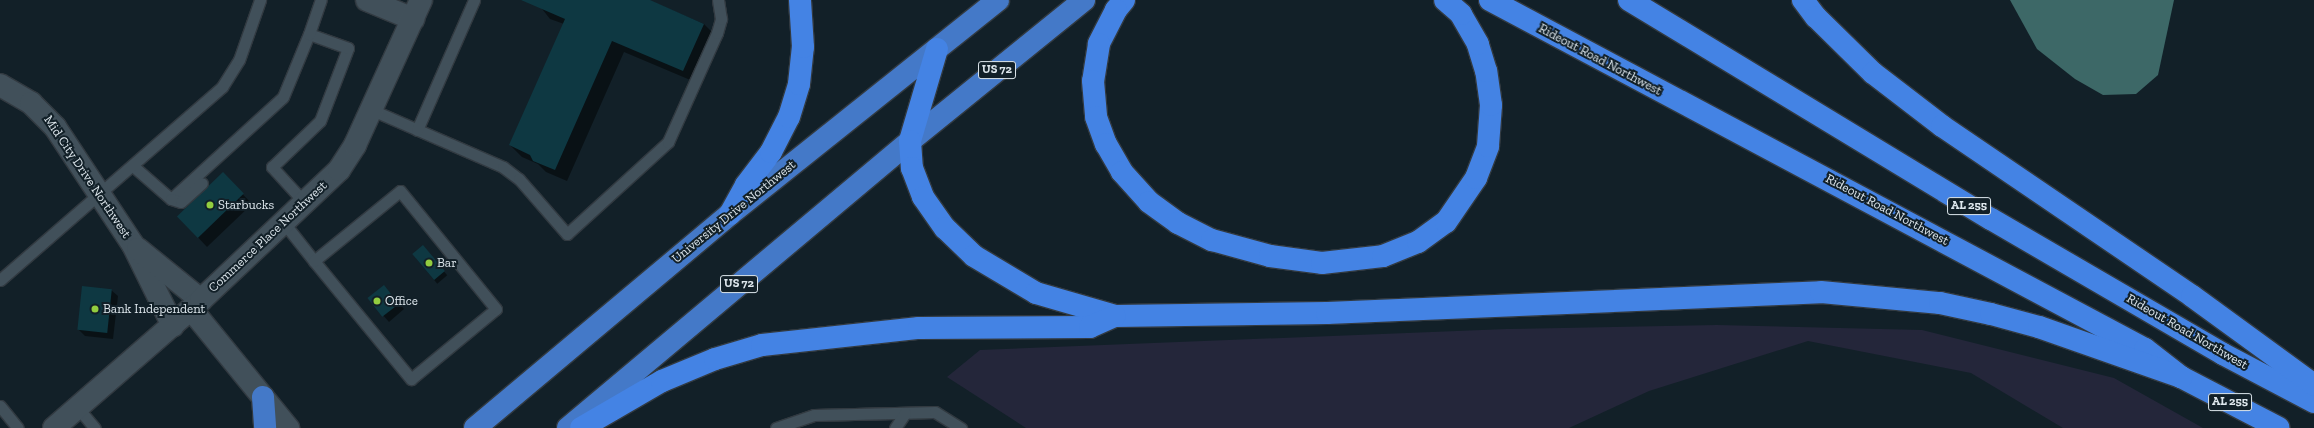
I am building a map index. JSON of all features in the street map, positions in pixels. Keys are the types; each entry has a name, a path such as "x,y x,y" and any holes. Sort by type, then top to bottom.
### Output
{"highway":[{"path":"730,214 746,185 771,152 789,117 799,84 803,46 800,0"},
{"name":"University Drive Northwest","path":"475,428 730,214 998,0"},
{"name":"US 72","path":"568,428 910,141 1084,0"},
{"path":"1124,0 1116,10 1099,44 1093,81 1096,117 1106,144 1122,172 1149,202 1178,223 1212,240 1270,256 1322,263 1382,256 1418,242 1446,222 1476,178 1488,146 1491,112 1486,71 1478,44 1468,26 1461,14 1445,0"},
{"name":"Rideout Road Northwest","path":"1490,0 2145,349 2181,377 2279,428"},
{"name":"Rideout Road Northwest","path":"1629,0 1992,219 2223,354 2314,402"},
{"path":"1803,0 1816,17 1873,73 1942,126 2192,296 2314,385"},
{"path":"937,50 910,141 912,168 923,197 945,228 974,256 1036,293 1115,316 1327,313 1605,299 1821,292 1940,303 1991,314 2039,327 2181,377"},
{"path":"581,428 662,382 715,359 762,346 919,328 1090,327 1115,316"},
{"path":"263,397 265,428"}],"street":[{"path":"367,0 417,10"},
{"name":"Commerce Place Northwest","path":"54,428 173,326 305,203 347,159 372,110 417,10"},
{"name":"Mid City Drive Northwest","path":"0,85 43,113 133,245 173,326"},
{"name":"Mid City Drive Northwest","path":"133,245 196,304 263,397 288,428"}],"lane":[{"path":"0,280 100,195 222,87 239,60 260,0"},
{"path":"133,166 171,198 234,144 283,97 309,34 321,0"},
{"path":"417,130 474,0"},
{"path":"372,110 502,167 519,179 567,234 668,142 717,33 721,19 718,0"},
{"path":"305,203 272,167 320,121 348,48 309,34"},
{"path":"284,223 314,261 411,379 496,310 400,191 314,261"},
{"path":"0,406 18,428"},
{"path":"78,408 95,428"},
{"path":"776,428 814,415 934,412 961,428"},
{"path":"895,428 905,413"}],"shaded area":[{"path":"2010,0 2174,0 2158,75 2136,94 2103,95 2075,79 2037,49"},
{"path":"1717,325 1922,330 2114,378 2203,428 2063,428 1971,373 1808,341 1649,391 1569,428 1026,428 947,377 980,350 1507,329"}],"building":[{"path":"521,0 650,0 704,24 683,71 612,41 555,170 533,161 530,155 509,145 565,19"},
{"name":"Starbucks","path":"223,172 244,194 198,238 177,216"},
{"name":"Bar","path":"423,245 445,271 434,280 412,254"},
{"path":"384,285 399,304 382,317 367,298"},
{"name":"Bank Independent","path":"82,286 112,289 107,333 77,330"}],"place":[{"name":"Starbucks","path":"210,205"},
{"name":"Bar","path":"429,263"},
{"name":"Office","path":"377,301"},
{"name":"Bank Independent","path":"95,309"}]}
